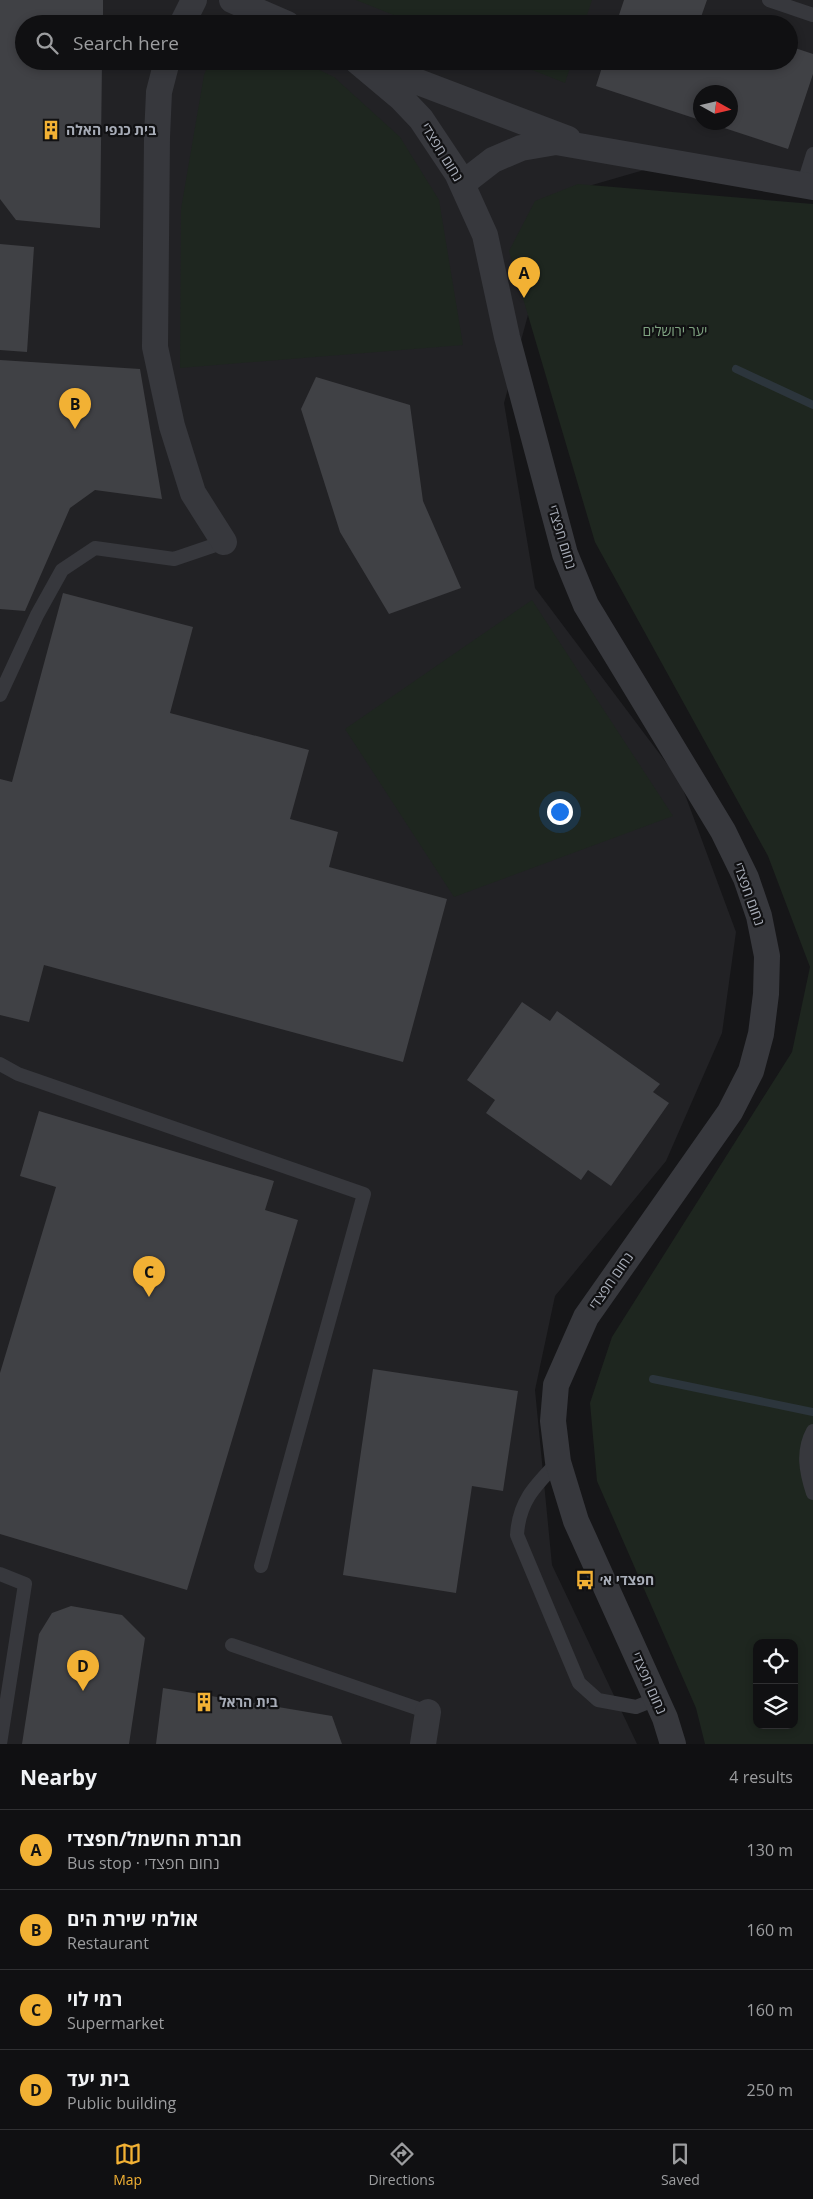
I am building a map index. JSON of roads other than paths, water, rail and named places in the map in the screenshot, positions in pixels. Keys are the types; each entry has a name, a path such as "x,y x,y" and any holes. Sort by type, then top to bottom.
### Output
{"street":[{"path":"186,15 194,0"},
{"path":"232,0 266,15"},
{"path":"165,70 159,92 157,137 155,347 172,426 193,493 224,542"},
{"name":"נחום חפצדי","path":"368,70 402,98 421,119 457,173 485,235 507,337 565,554 586,605 723,831 746,878 759,916 767,956 766,994 761,1034 751,1071 730,1112 591,1309 570,1350 556,1385 553,1421 558,1462 576,1521 656,1699 674,1744"},
{"path":"388,70 588,147"},
{"path":"462,184 493,160 521,148 556,142 808,186"},
{"path":"423,1744 428,1712"}],"lane":[{"path":"769,0 813,15"},
{"path":"808,186 813,154"},
{"path":"0,695 37,615 62,570 95,548 174,560 224,542"},
{"path":"0,1064 18,1074 364,1194 261,1566"},
{"path":"813,1431 806,1443 806,1474 813,1493"},
{"path":"558,1462 529,1492 518,1517 517,1535 524,1553 579,1683 598,1700 636,1707 656,1699"},
{"path":"0,1574 25,1584 0,1744"},
{"path":"232,1645 428,1712"}],"waterway":[{"path":"736,369 813,405"},
{"path":"653,1379 813,1412"}],"place":[{"name":"בית כנפי האלה","path":"51,130"},
{"name":"חברת החשמל/חפצדי","path":"524,298"},
{"name":"אולמי שירת הים","path":"75,429"},
{"name":"רמי לוי","path":"149,1297"},
{"name":"חפצדי א׳","path":"585,1580"},
{"name":"בית יעד","path":"83,1691"},
{"name":"בית הראל","path":"204,1702"}],"park label":[{"name":"יער ירושלים","path":"675,331"}]}
